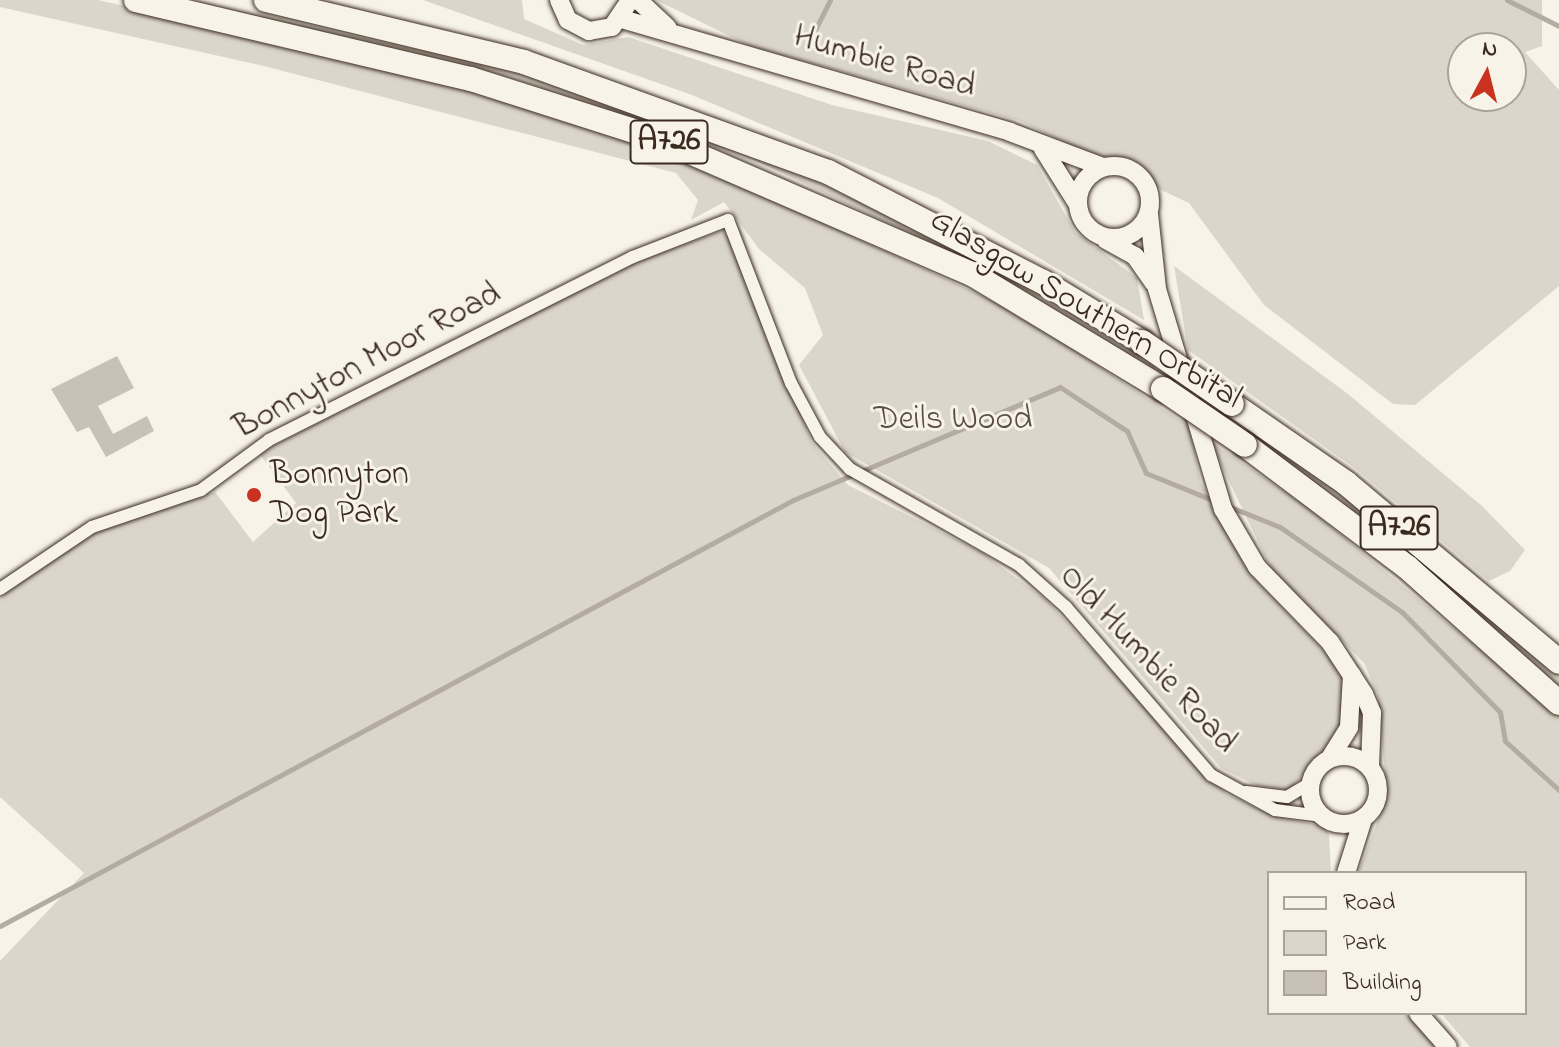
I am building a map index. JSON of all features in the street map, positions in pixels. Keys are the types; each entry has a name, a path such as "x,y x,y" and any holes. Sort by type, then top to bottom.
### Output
{"highway":[{"name":"Glasgow Southern Orbital","path":"136,0 471,79 662,140 972,274 1163,389 1245,445 1407,567 1559,703"},
{"name":"Glasgow Southern Orbital","path":"266,0 524,62 828,172 1043,282 1142,342 1346,483 1559,662"}],"street":[{"path":"559,0 568,20 589,31 622,19 630,0"},
{"name":"Humbie Road","path":"638,0 667,27"},
{"name":"Humbie Road","path":"622,19 667,27 1103,167"},
{"path":"1038,144 1077,203 1084,223 1135,256 1157,289"},
{"path":"1077,203 1084,181 1103,167 1140,176 1149,214 1157,289 1223,509 1257,567 1351,672 1372,713 1370,767 1378,794 1363,819 1345,871"},
{"path":"1100,236 1131,235 1149,214"},
{"name":"Bonnyton Moor Road","path":"0,589 92,527 201,490 269,440 633,257 728,220"},
{"name":"Old Humbie Road","path":"728,220 820,437 850,469 1019,565 1066,607 1176,737 1231,789"},
{"path":"1231,789 1287,797 1310,783 1349,727 1351,672"},
{"path":"1330,758 1351,756 1370,767"},
{"path":"1310,783 1343,871"},
{"path":"1231,789 1275,810 1326,819 1363,819"},
{"path":"1420,1015 1448,1047"}],"green space":[{"name":"Deils Wood","path":"0,0 98,0 371,62 642,139 1013,310 1189,426 1201,483 1259,584 1340,668 1346,696 1336,737 1290,790 1258,786 1222,769 1049,568 845,452 799,365 823,335 805,288 759,249 724,202 691,220 698,200 676,173 264,66 0,7"},
{"path":"187,0 480,63 584,92 797,171 1014,278 1154,362 1155,372 983,268 746,156 508,77"},
{"path":"423,0 522,0 524,19 583,45 628,37 832,105 988,141 1037,165 1075,232 1137,278 1144,320 938,198 692,95"},
{"path":"656,0 1542,0 1542,46 1527,51 1527,32 1447,32 1447,112 1527,112 1527,54 1559,90 1559,286 1415,405 1393,404 1264,305 1189,203 1161,190 1137,163 1093,156 1020,121 750,46"},
{"path":"722,231 732,239 812,443 848,485 981,552 1046,600 1225,793 1273,816 1323,826 1329,834 1331,871 1267,871 1267,1015 1408,1015 1435,1047 0,1047 0,961 84,873 0,797 0,597 94,532 215,492 253,542 296,503 259,453 625,265"},
{"path":"1174,266 1348,394 1482,506 1525,550 1510,571 1489,581 1356,469 1188,350"},
{"path":"1223,408 1328,482 1559,676 1559,687 1223,417"},
{"path":"1210,441 1306,506 1559,715 1559,1047 1470,1047 1443,1015 1527,1015 1527,871 1359,871 1387,796 1378,695 1364,663 1270,567"}],"building":[{"path":"117,356 134,388 98,406 113,434 147,416 154,431 106,457 89,427 77,432 51,389"}],"waterway":[{"path":"808,44 830,0"},
{"path":"1507,0 1559,26"},
{"path":"0,926 793,500 1060,387 1127,431 1146,473 1215,501"},
{"path":"1228,506 1280,527 1402,612 1500,712 1505,741 1559,790"}],"place":[{"name":"Bonnyton Dog Park","path":"254,495"}]}
